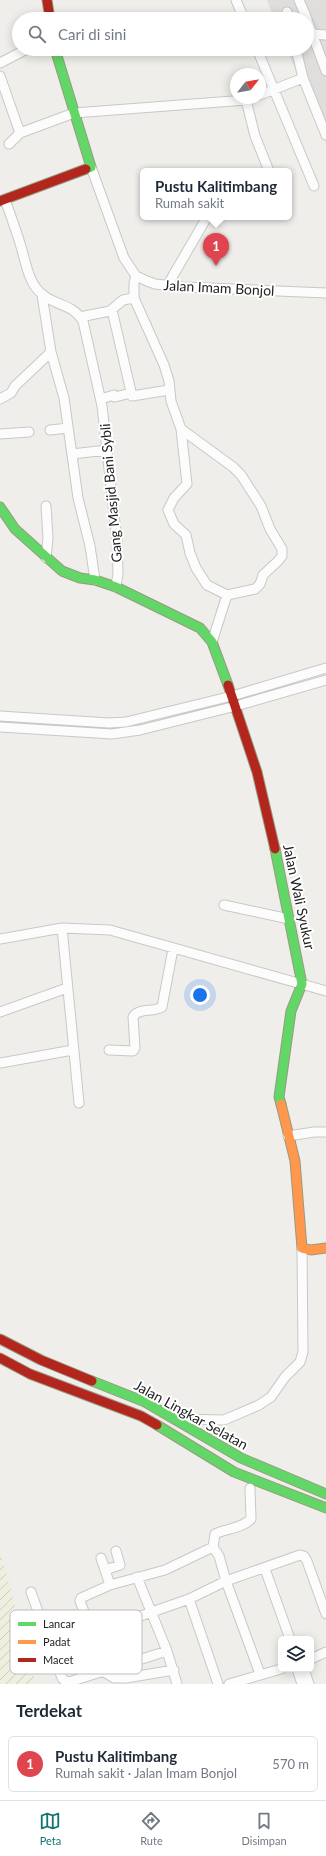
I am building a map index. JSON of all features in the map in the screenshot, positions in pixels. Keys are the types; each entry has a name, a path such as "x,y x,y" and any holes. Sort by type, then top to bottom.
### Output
{"main road":[{"path":"47,0 49,12"},
{"path":"3,200 18,193 91,167 82,131 74,112 58,56"},
{"name":"Jalan Wali Syukur","path":"0,507 15,529 62,571 80,578 95,580 116,587 200,628 212,642 236,706 257,772 270,823 302,984"},
{"path":"302,984 290,1011 285,1061 279,1097 298,1184 302,1248 311,1250 326,1248"},
{"name":"Jalan Lingkar Selatan","path":"0,1339 41,1360 145,1402 211,1442 241,1458 326,1494"},
{"name":"Jalan Lingkar Selatan","path":"0,1358 30,1374 141,1416 172,1433 234,1472 326,1508"}],"street":[{"path":"236,0 241,12"},
{"path":"299,0 304,12"},
{"path":"314,34 326,36"},
{"path":"314,37 326,71"},
{"path":"0,63 14,56"},
{"path":"260,56 314,186"},
{"path":"297,56 302,78 326,135"},
{"path":"0,76 20,132"},
{"path":"266,92 302,78"},
{"path":"9,144 20,132 74,112 230,100"},
{"path":"250,104 255,136 268,168"},
{"path":"91,167 124,258 135,280 134,297 164,365 171,401 181,429 187,484 171,504 168,510 169,515 174,524 186,535 193,563 207,585 227,595 255,589 260,584 263,575 282,556 282,549 270,529 261,506 241,475 233,467 181,429"},
{"path":"3,200 26,265 33,282 42,295 51,352 64,398 78,498 90,546 95,580"},
{"path":"167,286 205,220"},
{"name":"Jalan Imam Bonjol","path":"135,280 167,286 326,292"},
{"path":"42,295 72,309 80,317 112,310 123,300 134,297"},
{"path":"112,310 131,394"},
{"name":"Gang Masjid Bani Sybli","path":"80,317 101,399 117,540 118,574 116,587"},
{"path":"0,399 11,393 15,386 32,372 51,352"},
{"path":"101,399 114,395 116,397 169,390"},
{"path":"50,430 68,428"},
{"path":"0,434 30,432"},
{"path":"72,454 107,450"},
{"path":"46,506 48,538 46,558"},
{"path":"212,642 227,595"},
{"path":"0,716 109,723 126,722 232,696 326,668"},
{"path":"0,727 112,734 140,730 236,706 326,680"},
{"path":"224,905 289,919"},
{"path":"0,939 62,928 110,930 326,991"},
{"path":"62,928 79,1103"},
{"path":"109,1050 133,1051 135,1048 133,1017 139,1011 154,1010 162,1007 173,949"},
{"path":"0,1012 67,988"},
{"path":"0,1063 73,1050"},
{"path":"288,1136 314,1132 326,1132"},
{"path":"174,1419 224,1420 240,1414 259,1405 271,1397 285,1377 300,1362 303,1352 302,1248"},
{"path":"250,1488 251,1520 215,1534 213,1538 213,1547 219,1556 226,1582 260,1674"},
{"path":"83,1610 80,1601 81,1598 110,1585 165,1570 213,1547"},
{"path":"105,1570 120,1565 116,1551"},
{"path":"142,1616 189,1599 226,1582 300,1555 304,1556 326,1614"},
{"path":"101,1558 110,1585"},
{"path":"265,1569 289,1636"},
{"path":"137,1577 150,1613 167,1651 177,1684"},
{"path":"31,1592 37,1610"},
{"path":"189,1599 218,1684"},
{"path":"142,1659 167,1651"},
{"path":"314,1657 326,1652"},
{"path":"107,1674 114,1678 126,1678 174,1670"},
{"path":"229,1684 251,1680 260,1674 278,1670"},
{"path":"298,1672 302,1684"},
{"path":"305,1672 309,1684"},
{"path":"61,1674 64,1681 69,1682 97,1674"}],"shaded area":[{"path":"267,0 326,0 326,144 290,56 314,56 314,12 271,12"}],"green space":[{"path":"0,1550 16,1610 10,1610 10,1674 33,1674 36,1684 0,1684"}],"traffic: fast":[{"path":"57,56 91,167 86,169"},
{"path":"0,507 15,529 62,571 80,578 95,580 116,587 200,628 212,642 228,685"},
{"path":"275,849 302,984 291,1011 279,1097 281,1104"},
{"path":"92,1381 145,1402 241,1458 326,1494"},
{"path":"157,1425 234,1472 326,1508"}],"traffic: slow":[{"path":"281,1104 295,1161 302,1248 311,1250 326,1248"}],"traffic: jam":[{"path":"47,0 49,12"},
{"path":"0,201 86,169"},
{"path":"228,685 257,772 275,849"},
{"path":"0,1339 41,1360 92,1381"},
{"path":"0,1358 30,1374 141,1416 157,1425"}],"place":[{"name":"Pustu Kalitimbang","path":"216,266"}]}
